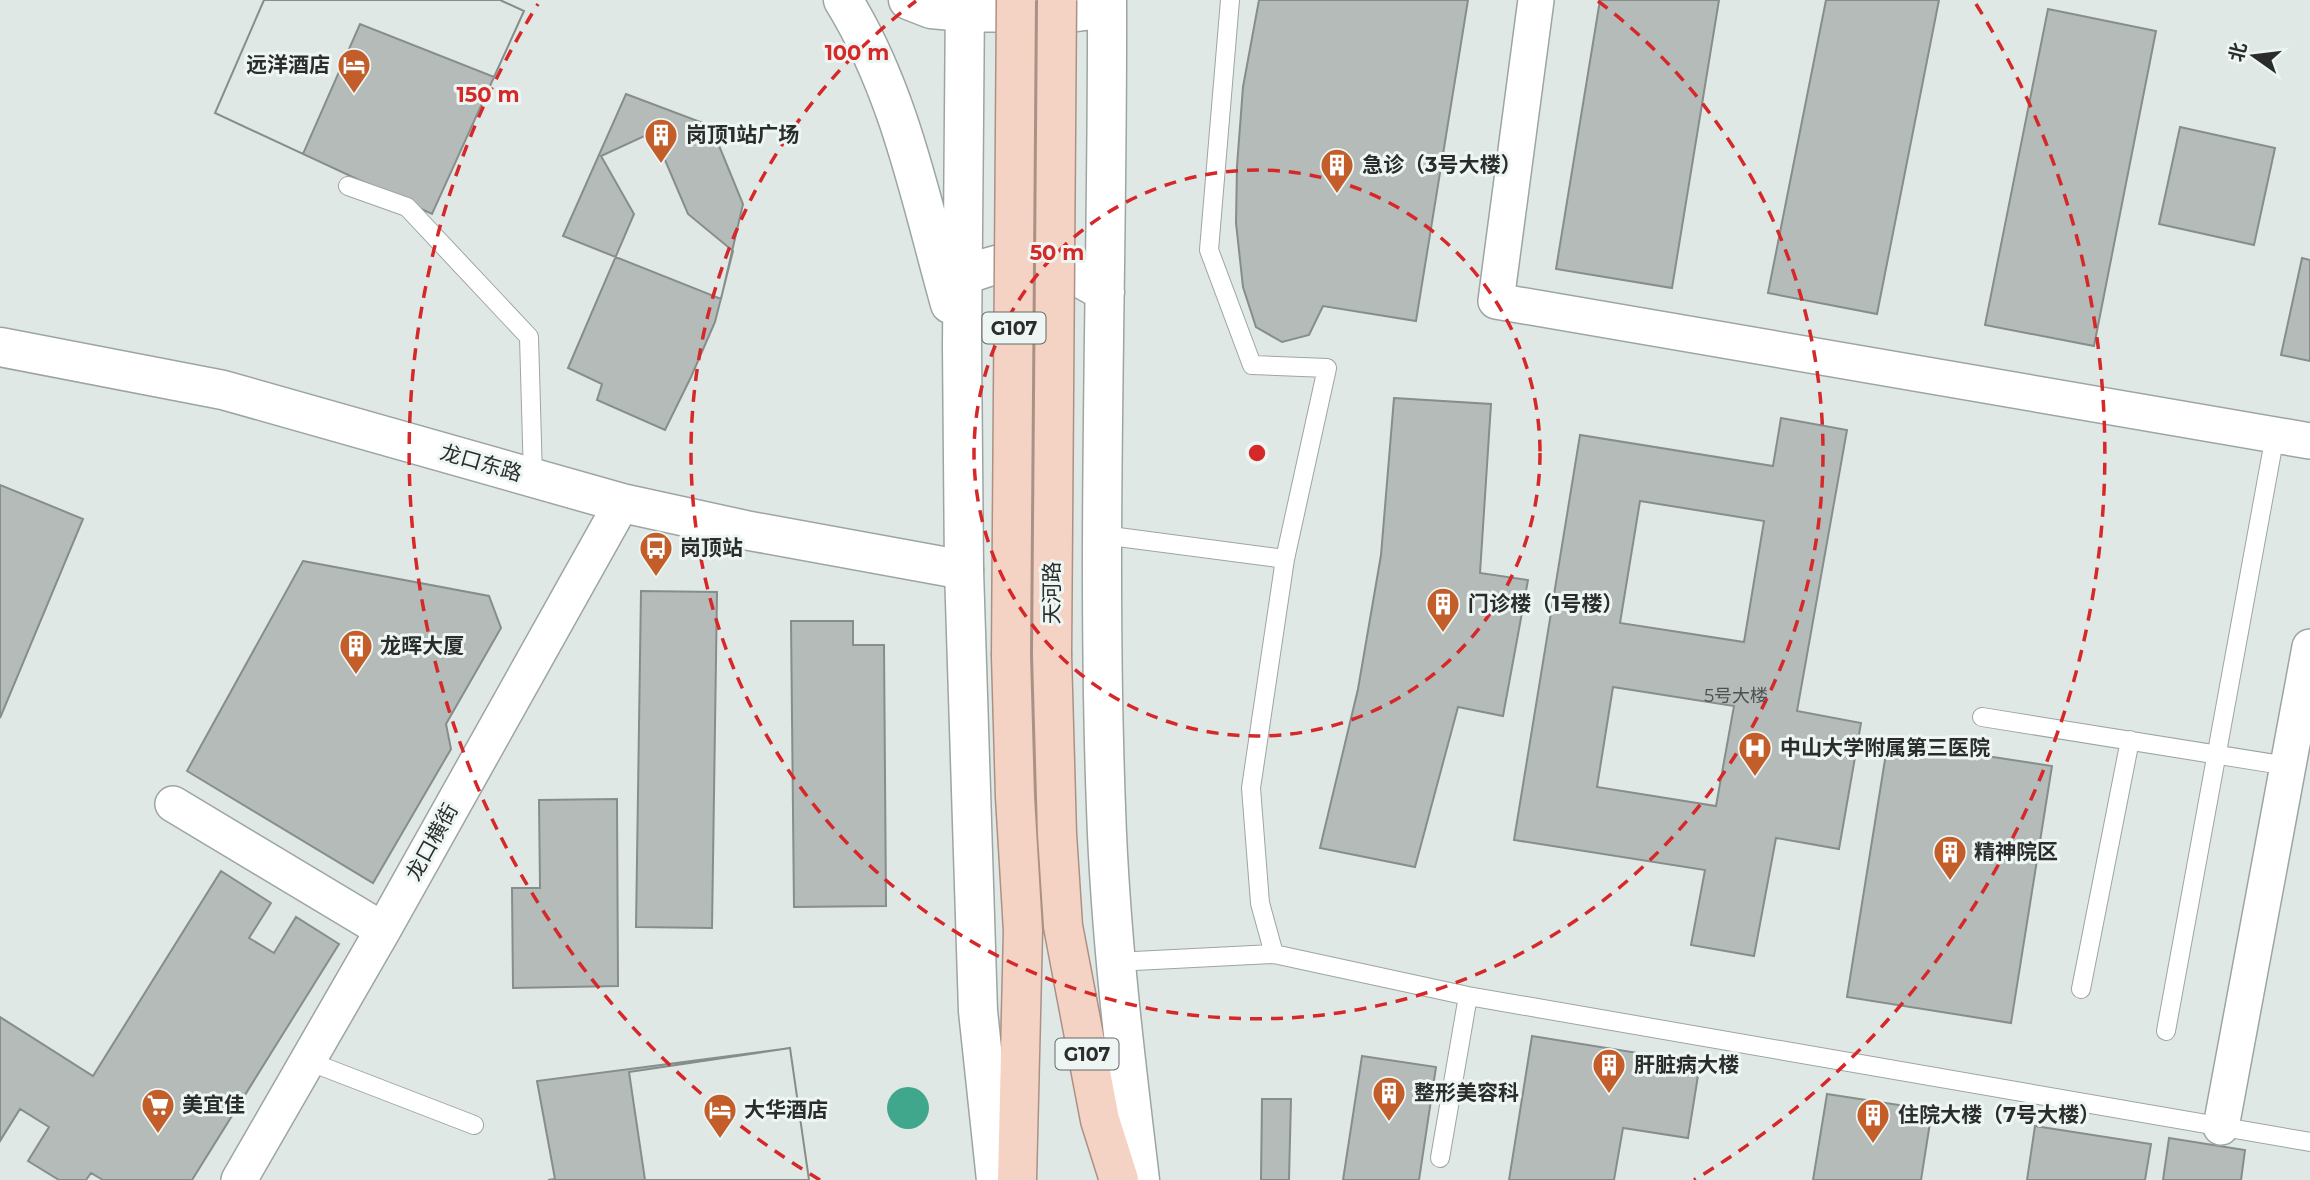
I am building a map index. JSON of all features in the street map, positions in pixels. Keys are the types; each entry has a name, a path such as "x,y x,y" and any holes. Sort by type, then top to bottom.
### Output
{"highway":[{"name":"天河路","path":"1016,0 1011,656 1023,931 1017,1180"},
{"name":"天河路","path":"1057,0 1052,655 1057,834 1063,926 1100,1120 1119,1180"}],"main road":[{"path":"843,0 860,27 900,122 962,346"},
{"path":"908,0 931,9 965,6 1054,13 1107,4 1103,535 1106,806 1115,961 1140,1180"},
{"path":"965,6 962,346 964,570 978,1011 996,1180"},
{"path":"963,276 1006,261 1043,261 1062,268 1105,292"},
{"name":"龙口东路","path":"0,347 223,390 622,503 750,531 964,570"}],"street":[{"path":"1536,0 1496,301 2310,441"},
{"name":"龙口横街","path":"239,1180 383,930 622,503"},
{"path":"2221,1127 2310,647"},
{"path":"173,804 383,930"}],"lane":[{"path":"1230,0 1209,250 1252,365 1327,368 1285,559 1251,788 1260,903 1274,954"},
{"path":"348,186 407,207 528,337 533,477"},
{"path":"2166,1031 2275,435"},
{"path":"1103,535 1285,559"},
{"path":"1982,717 2288,766"},
{"path":"2081,989 2130,740"},
{"path":"1115,961 1274,954 1468,996 2310,1142"},
{"path":"1440,1158 1468,996"},
{"path":"308,1061 474,1125"}],"shaded area":[{"path":"908,1087 923,1093 929,1108 923,1123 908,1129 893,1123 887,1108 893,1093"}],"building":[{"name":"远洋酒店","path":"264,0 500,0 524,11 432,214 215,113"},
{"path":"264,0 500,0 524,11 494,77 360,24 303,154 215,113"},
{"name":"急诊（3号大楼）","path":"1259,0 1468,0 1416,321 1323,306 1309,335 1282,342 1256,327 1243,287 1236,223 1243,87"},
{"path":"1600,0 1719,0 1672,288 1556,269"},
{"path":"1826,0 1939,0 1877,314 1768,293"},
{"path":"2048,9 2156,31 2094,346 1985,325"},
{"name":"岗顶1站广场","path":"626,94 711,126 743,204 721,299 563,236"},
{"path":"2180,127 2275,148 2254,245 2159,224"},
{"path":"653,132 688,214 733,251 715,322 665,430 597,400 602,384 568,368 634,214 601,156"},
{"path":"2302,258 2310,260 2310,361 2281,355"},
{"name":"门诊楼（1号楼）","path":"1394,398 1491,404 1480,573 1528,580 1503,716 1458,707 1415,867 1320,848 1358,689 1381,555"},
{"path":"1781,418 1847,430 1797,711 1861,723 1839,849 1776,838 1754,956 1691,945 1705,870 1514,840 1580,435 1773,466","holes":["1640,501 1764,521 1744,642 1620,623","1613,687 1734,706 1716,806 1597,787"]},
{"path":"0,485 83,519 0,718"},
{"name":"龙晖大厦","path":"303,561 489,596 501,628 446,724 451,749 373,883 187,771"},
{"path":"641,591 717,592 712,928 636,927"},
{"path":"791,621 853,621 853,645 884,645 886,906 794,907"},
{"name":"精神院区","path":"1888,741 2052,766 2011,1023 1847,997"},
{"path":"617,799 618,986 513,988 512,888 540,888 539,800"},
{"path":"221,871 271,903 249,938 274,953 296,917 339,944 192,1180 103,1180 91,1173 86,1180 59,1180 28,1161 49,1127 20,1109 0,1141 0,1017 93,1076"},
{"name":"肝脏病大楼","path":"1532,1036 1700,1063 1688,1138 1623,1128 1614,1180 1509,1180"},
{"path":"790,1048 809,1180 645,1180 629,1072"},
{"path":"790,1048 809,1180 548,1180 555,1179 537,1081"},
{"name":"整形美容科","path":"1362,1056 1436,1067 1419,1180 1343,1180"},
{"name":"住院大楼（7号大楼）","path":"1827,1094 1932,1110 1921,1180 1813,1180"},
{"path":"1262,1099 1291,1099 1289,1180 1261,1180"},
{"name":"住院大楼（7号大楼）","path":"2035,1126 2151,1144 2145,1180 2027,1180"},
{"path":"2169,1138 2245,1150 2241,1180 2163,1180"}],"place":[{"name":"远洋酒店","path":"354,95"},
{"name":"岗顶1站广场","path":"661,165"},
{"name":"急诊（3号大楼）","path":"1337,195"},
{"name":"岗顶站","path":"656,578"},
{"name":"门诊楼（1号楼）","path":"1443,634"},
{"name":"龙晖大厦","path":"356,676"},
{"name":"中山大学附属第三医院","path":"1755,778"},
{"name":"精神院区","path":"1950,882"},
{"name":"肝脏病大楼","path":"1609,1095"},
{"name":"整形美容科","path":"1389,1123"},
{"name":"美宜佳","path":"158,1135"},
{"name":"大华酒店","path":"720,1140"},
{"name":"住院大楼（7号大楼）","path":"1873,1145"}]}
